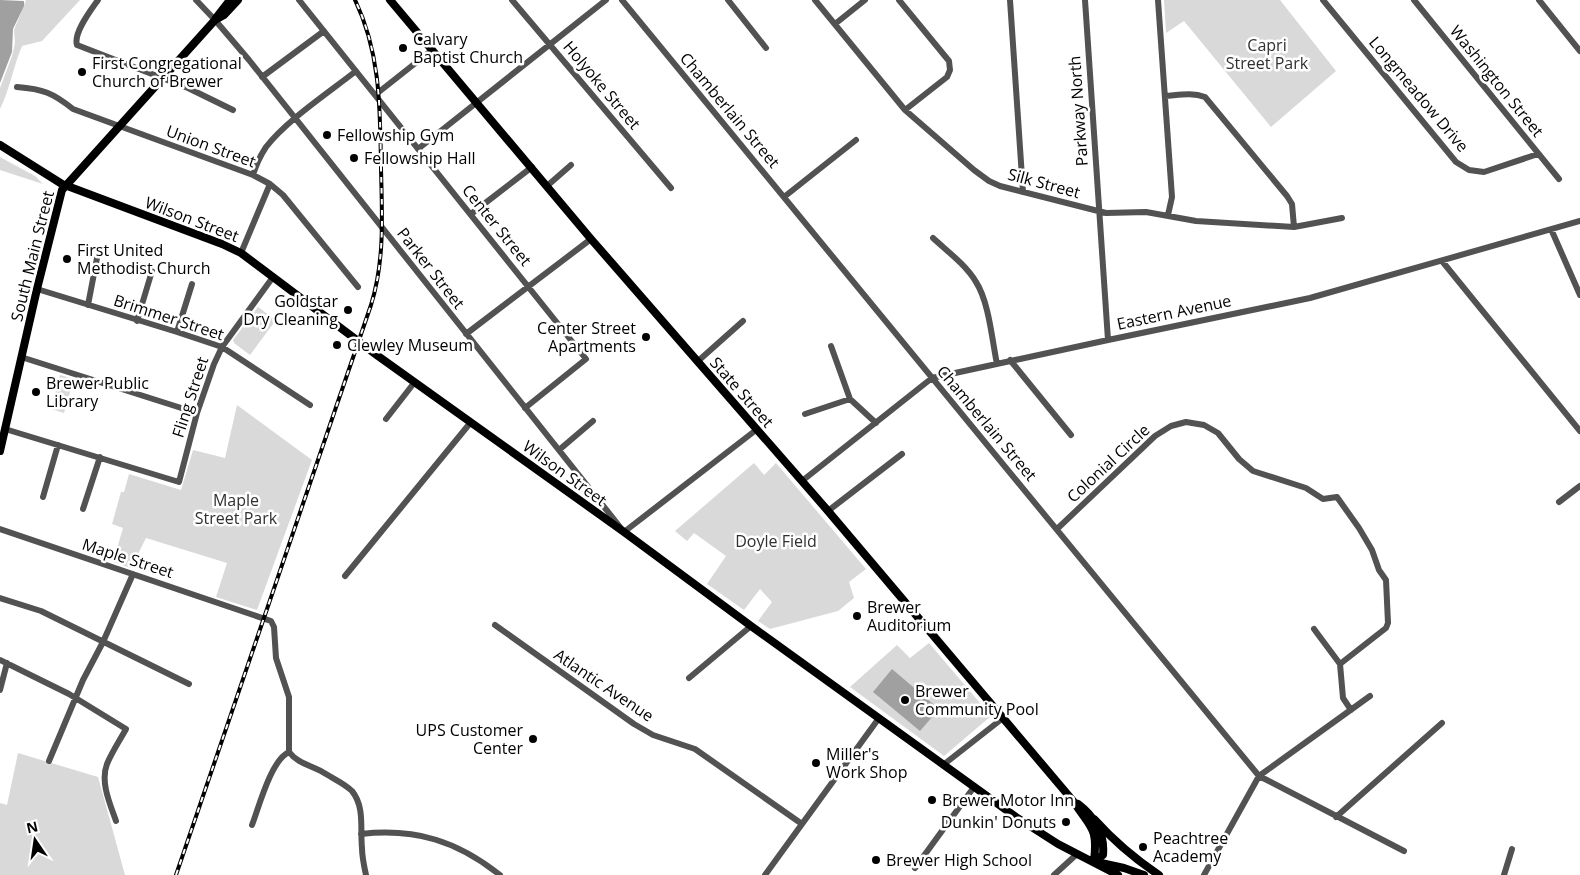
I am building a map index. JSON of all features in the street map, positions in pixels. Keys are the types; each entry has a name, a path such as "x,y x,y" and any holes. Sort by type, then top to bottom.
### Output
{"main road":[{"path":"65,185 119,128 215,20 230,0"},
{"path":"215,20 224,15 238,0"},
{"name":"State Street","path":"390,0 591,239 828,511 1074,802 1094,832 1096,844 1094,861"},
{"name":"Wilson Street","path":"0,145 65,185 222,244 241,253 414,383 624,532 974,787 1032,828 1118,875"},
{"name":"South Main Street","path":"0,451 60,194 65,185"},
{"name":"State Street","path":"1074,802 1094,819 1100,831 1104,845 1103,855 1094,861"},
{"path":"1094,819 1106,833 1159,875"},
{"name":"Wilson Street","path":"1094,861 1144,875"}],"street":[{"path":"98,0 86,17 76,37 76,43 79,46 195,91 233,110"},
{"name":"Parker Street","path":"196,0 262,76 624,532"},
{"name":"Center Street","path":"299,0 586,359 525,408"},
{"name":"Holyoke Street","path":"512,0 671,188"},
{"path":"418,149 606,0"},
{"name":"Chamberlain Street","path":"622,0 1259,776"},
{"path":"728,0 766,48"},
{"name":"Silk Street","path":"815,0 905,110 974,170 995,183 1106,213 1146,212 1196,221 1294,227 1342,218"},
{"path":"835,24 865,0"},
{"path":"899,0 949,61 950,70 947,77 905,110"},
{"path":"1010,0 1023,192"},
{"name":"Parkway North","path":"1085,0 1108,340"},
{"path":"1158,0 1172,197 1168,215"},
{"name":"Longmeadow Drive","path":"1323,0 1456,162 1469,170 1484,172 1538,154"},
{"name":"Washington Street","path":"1414,0 1559,179"},
{"path":"1538,0 1580,51"},
{"path":"262,76 324,31"},
{"path":"375,95 432,50"},
{"path":"253,176 258,161 266,147 295,119 356,71"},
{"name":"Union Street","path":"17,87 36,88 60,99 73,109 119,128 253,176 270,184 283,195 358,287"},
{"path":"1165,96 1196,94 1205,97 1292,204 1294,227"},
{"path":"784,197 856,140"},
{"path":"547,186 571,165"},
{"path":"471,214 532,167"},
{"path":"241,253 270,184"},
{"name":"Eastern Avenue","path":"802,481 932,378 1310,298 1580,221"},
{"path":"1551,229 1580,295"},
{"path":"933,238 976,281 983,295 997,364"},
{"path":"466,334 591,239"},
{"path":"88,305 98,258"},
{"path":"1442,260 1580,431"},
{"path":"137,320 152,271"},
{"name":"Fling Street","path":"100,457 179,482 197,413 214,364 222,347 273,277"},
{"path":"177,332 192,284"},
{"name":"Brimmer Street","path":"37,289 222,347 310,405"},
{"path":"697,362 743,321"},
{"path":"831,346 850,399 876,423"},
{"path":"21,357 197,413"},
{"path":"1010,360 1071,435"},
{"path":"386,418 414,383"},
{"path":"805,414 850,399"},
{"path":"345,576 471,422"},
{"path":"559,450 594,422"},
{"name":"Colonial Circle","path":"1057,529 1154,436 1171,426 1186,422 1204,425 1218,434 1239,459 1253,471 1306,488 1323,499 1337,497 1372,550 1379,570 1386,580 1389,618 1386,628 1340,664"},
{"path":"5,429 100,457 83,509"},
{"path":"624,532 756,430"},
{"path":"43,497 58,444"},
{"path":"828,511 902,454"},
{"path":"1559,502 1580,486"},
{"name":"Maple Street","path":"0,529 267,618 274,625 276,658 290,701 289,752"},
{"path":"50,761 75,698 103,642 133,574"},
{"path":"0,598 41,611 189,684"},
{"name":"Atlantic Avenue","path":"495,625 634,724 654,735 695,749 802,824"},
{"path":"689,678 751,626"},
{"path":"1314,628 1340,664 1343,698 1351,710"},
{"path":"0,660 45,681 126,729 107,764 104,777 116,821"},
{"path":"0,690 7,664"},
{"path":"1204,875 1259,776 1370,696"},
{"path":"765,875 879,718"},
{"path":"943,765 1003,718"},
{"path":"1336,817 1442,723"},
{"path":"252,825 275,768 283,755 289,752 297,760 319,769 351,791 358,801 362,858 366,875"},
{"path":"1259,776 1404,851"},
{"path":"915,868 974,787"},
{"path":"361,834 381,832 447,842 483,862 500,875"},
{"path":"1504,875 1512,849"},
{"path":"1054,875 1077,854"}],"green space":[{"path":"26,0 80,0 42,41 22,46 0,109 0,88 12,56 15,43 14,30"},
{"name":"Capri Street Park","path":"1164,0 1280,0 1336,71 1271,127 1184,21 1166,33"},
{"path":"0,157 35,176 43,184 0,170"},
{"path":"258,307 276,320 250,355 234,343 233,340"},
{"path":"60,375 74,379 64,413 51,409"},
{"name":"Maple Street Park","path":"237,405 312,460 257,610 216,597 227,563 146,538 131,568 113,562 123,528 112,524 121,492 124,492 129,474 181,490 193,450 225,458"},
{"name":"Doyle Field","path":"754,463 764,475 776,463 866,569 849,582 854,598 838,611 770,629 758,621 772,602 760,589 744,610 707,584 726,556 694,533 687,541 675,531"},
{"path":"929,643 991,716 944,756 850,687 897,645 910,658"},
{"path":"18,753 98,777 125,875 0,875 0,803 7,805"}],"shaded area":[{"path":"0,0 24,1 24,6 13,29 12,52 0,83"},
{"name":"Brewer Community Pool","path":"892,669 939,709 920,731 873,692"}],"railway":[{"path":"176,875 371,305 379,271 382,237 379,104 370,41 364,20 355,0"}],"place":[{"name":"Calvary Baptist Church","path":"403,48"},
{"name":"First Congregational Church of Brewer","path":"82,72"},
{"name":"Fellowship Gym","path":"327,135"},
{"name":"Fellowship Hall","path":"354,158"},
{"name":"First United Methodist Church","path":"67,259"},
{"name":"Goldstar Dry Cleaning","path":"348,310"},
{"name":"Center Street Apartments","path":"646,337"},
{"name":"Clewley Museum","path":"337,345"},
{"name":"Brewer Public Library","path":"36,392"},
{"name":"Brewer Auditorium","path":"857,616"},
{"name":"Brewer Community Pool","path":"905,700"},
{"name":"UPS Customer Center","path":"533,739"},
{"name":"Miller's Work Shop","path":"816,763"},
{"name":"Brewer Motor Inn","path":"932,800"},
{"name":"Dunkin' Donuts","path":"1066,822"},
{"name":"Peachtree Academy","path":"1143,847"},
{"name":"Brewer High School","path":"876,860"}]}
